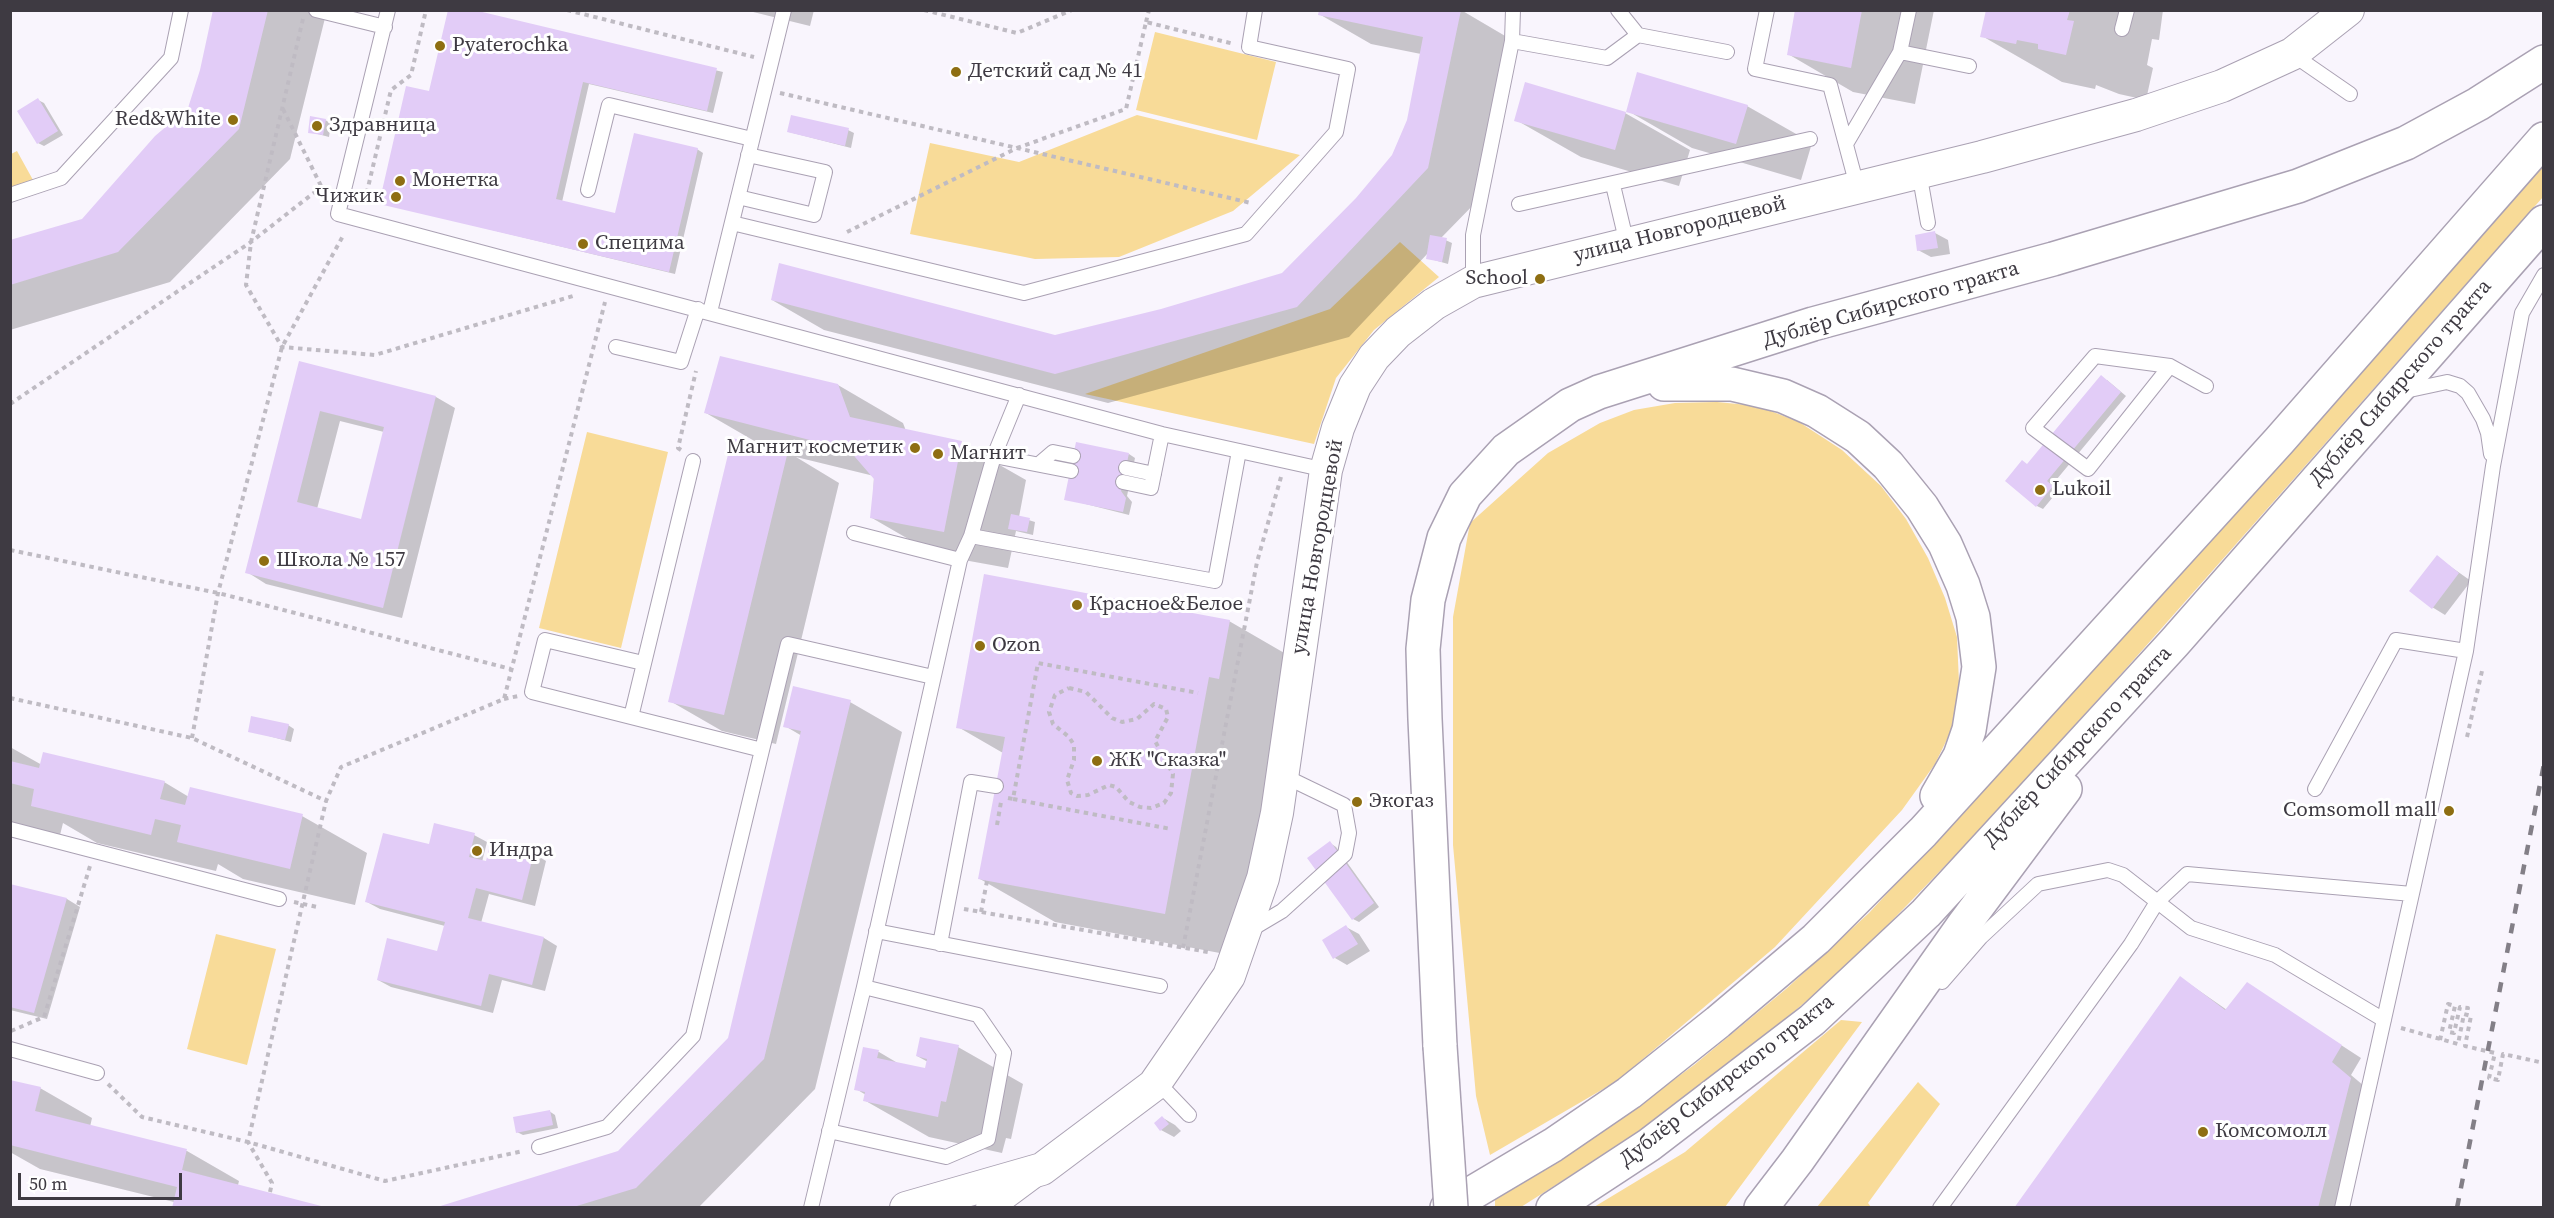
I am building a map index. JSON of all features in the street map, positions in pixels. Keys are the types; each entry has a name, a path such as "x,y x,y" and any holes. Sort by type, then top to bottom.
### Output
{"main road":[{"name":"Дублёр Сибирского тракта","path":"1451,1208 1440,1046 1424,649 1433,570 1444,538 1465,495 1506,450 1570,405 1599,392 1814,324 2053,259 2298,186 2406,143 2478,104 2544,62"},
{"name":"Дублёр Сибирского тракта","path":"1447,1208 1553,1145 1629,1093 1816,939 1923,832 2279,441 2544,139"},
{"name":"Дублёр Сибирского тракта","path":"1553,1208 1649,1145 1812,1020 1926,913 2174,643 2544,222"},
{"name":"Дублёр Сибирского тракта","path":"1599,392 1679,383 1732,384 1783,396 1817,411 1858,437 1888,465 1922,507 1945,544 1973,617 1979,667 1976,696 1969,730 1949,779 1935,799 1718,1022"},
{"path":"1761,1208 1797,1161 1965,923 2174,643"}],"street":[{"name":"улица Новгородцевой","path":"906,1208 1042,1168 1154,1085 1228,976 1246,933 1263,878 1282,776 1326,470 1338,428 1355,386 1374,357 1398,332 1434,304 1473,282 1918,172 2136,115 2222,86 2292,54 2348,10"},
{"path":"989,1208 1042,1168"}],"lane":[{"path":"10,195 61,178 171,58 182,10"},
{"path":"316,10 385,27"},
{"path":"388,10 338,214 1162,434 1326,470"},
{"path":"616,347 681,362 704,311 732,223 784,10"},
{"path":"732,223 1024,293 1246,234 1336,132 1348,69 1249,47 1255,10"},
{"path":"1473,282 1473,234 1512,41 1513,10"},
{"path":"1618,10 1638,35 1727,52"},
{"path":"1767,10 1755,69 1830,85 1857,186"},
{"path":"1845,144 1899,52 1909,10"},
{"path":"2122,29 2127,10"},
{"path":"1512,41 1607,58 1638,35"},
{"path":"1899,52 1969,66"},
{"path":"2292,54 2350,94"},
{"path":"588,190 609,105 752,139"},
{"path":"1518,204 1612,185 1810,139"},
{"path":"738,197 814,215 825,172 748,155"},
{"path":"1918,172 1928,223"},
{"path":"1612,185 1627,244"},
{"path":"2342,1208 2466,651 2493,466 2522,313 2544,275"},
{"path":"2170,366 2088,469 2033,428 2095,357 2170,366 2206,386"},
{"path":"2387,399 2419,387 2447,382 2460,386 2483,419 2488,433 2493,466"},
{"path":"811,1208 864,987 960,560 971,536 994,456 1019,395"},
{"path":"1123,483 1150,488 1162,434"},
{"path":"971,536 1215,581 1239,451"},
{"path":"1039,464 1053,452 1074,456"},
{"path":"994,456 1071,471"},
{"path":"631,717 693,461"},
{"path":"1126,468 1154,474"},
{"path":"854,533 960,560"},
{"path":"643,663 545,640 532,693 762,750"},
{"path":"2315,789 2396,640 2466,651"},
{"path":"539,1147 607,1127 693,1036 788,644 933,677"},
{"path":"1246,933 1282,910 1345,854 1349,833 1344,805 1282,776"},
{"path":"940,944 971,782 996,786"},
{"path":"10,829 279,899"},
{"path":"1797,1161 1932,993 1981,937 2038,884 2096,871 2108,870 2123,875 2190,928 2275,955 2384,1020"},
{"path":"1940,1208 2131,944 2152,898 2187,874 2412,894"},
{"path":"876,932 1160,986"},
{"path":"829,1131 946,1157 988,1139 1004,1053 978,1015 864,987"},
{"path":"10,1048 97,1073"},
{"path":"1154,1085 1168,1094 1189,1115"}],"path":[{"path":"282,347 246,285 251,242 305,10"},
{"path":"192,738 218,593 282,347 366,196 392,90 411,75 426,10"},
{"path":"567,10 754,57"},
{"path":"924,10 1017,33 1072,10"},
{"path":"822,244 1017,147 1126,109 1149,10"},
{"path":"1146,22 1249,47"},
{"path":"765,89 1269,208"},
{"path":"282,108 320,188 338,214"},
{"path":"10,404 251,242 320,188 366,196"},
{"path":"282,347 375,355 609,286"},
{"path":"270,1192 272,1183 248,1142 327,801 341,767 504,699 609,286"},
{"path":"693,461 678,448 697,369"},
{"path":"1183,948 1257,562 1281,477"},
{"path":"10,550 218,593 511,669"},
{"path":"1013,799 1038,663 1198,693"},
{"path":"1069,688 1082,690 1094,698 1112,717 1122,722 1137,719 1154,704 1167,709 1168,717 1155,741 1173,774 1172,789 1165,802 1150,808 1140,807 1130,802 1116,787 1109,785 1084,796 1071,793 1067,780 1074,760 1074,745 1069,737 1053,724 1049,712 1057,693 1069,688"},
{"path":"10,698 192,738 327,801"},
{"path":"997,825 1002,797 1171,829"},
{"path":"10,1031 44,1017 95,851"},
{"path":"981,912 987,881"},
{"path":"279,899 316,908"},
{"path":"947,906 1208,952"},
{"path":"2403,1017 2401,1029 2440,1040 2458,1044 2464,1014 2468,1008 2460,1007 2454,1033 2449,1032 2455,1006 2448,1004 2440,1040"},
{"path":"2466,1014 2471,1016 2465,1046 2495,1053 2489,1078 2498,1080 2503,1054 2544,1063"},
{"path":"97,1073 142,1117 248,1142 385,1181 539,1147"}],"shaded area":[{"path":"1155,32 1276,62 1257,140 1136,110"},
{"path":"1137,115 1300,155 1233,211 1119,257 1035,259 910,234 930,143 1019,162"},
{"path":"17,151 33,180 11,188 11,154"},
{"path":"2543,162 2543,197 2122,673 1975,835 1845,969 1719,1074 1622,1143 1521,1207 1495,1207 1495,1198 1634,1109 1694,1065 1786,989 1869,913 2121,640"},
{"path":"1400,242 1439,277 1374,330 1336,378 1314,444 1085,394 1330,309"},
{"path":"1717,402 1758,406 1799,422 1842,450 1881,486 1906,519 1928,558 1945,598 1957,637 1959,683 1954,725 1935,764 1902,810 1775,947 1617,1081 1490,1155 1476,1096 1453,845 1453,617 1470,523 1548,453 1600,423 1634,410 1675,403"},
{"path":"587,432 668,452 621,648 539,628"},
{"path":"216,934 276,949 247,1065 187,1049"},
{"path":"1841,1020 1862,1022 1725,1207 1594,1207 1685,1152"},
{"path":"1918,1082 1940,1104 1868,1203 1871,1207 1817,1207"}],"building":[{"path":"213,10 268,10 239,129 118,252 10,285 10,240 82,219 155,136 188,108 200,70"},
{"path":"448,10 474,10 717,68 707,111 583,82 556,199 615,213 634,133 698,148 669,272 379,204 406,86 429,91"},
{"path":"1319,10 1461,10 1428,168 1297,307 1055,374 771,300 779,263 1055,335 1161,309 1282,273 1356,198 1392,155 1407,120 1423,37 1318,15"},
{"path":"1795,10 1862,10 1851,68 1787,55"},
{"path":"1986,10 2070,10 2067,20 2074,21 2066,55 2038,49 2038,44 2017,40 2016,44 1980,37"},
{"path":"1637,72 1748,105 1736,144 1626,112"},
{"path":"1525,82 1626,112 1615,150 1514,121"},
{"path":"38,98 58,131 37,144 17,111"},
{"path":"791,115 849,128 845,146 787,132"},
{"name":"Здравница","path":"310,116 326,119 323,135 308,133"},
{"path":"1935,231 1938,248 1917,251 1915,235"},
{"path":"1430,235 1447,238 1442,262 1426,259"},
{"path":"720,356 838,384 850,417 962,441 944,532 870,518 874,479 849,450 704,413"},
{"path":"299,361 436,396 383,608 245,573","holes":["320,411 384,427 361,519 297,502"]},
{"path":"2101,375 2121,392 2047,481 2053,486 2036,507 2005,481 2022,460 2027,464"},
{"path":"732,438 788,451 724,715 668,702"},
{"path":"1076,442 1129,453 1121,491 1126,498 1123,512 1064,500"},
{"path":"1011,514 1030,518 1027,532 1008,529"},
{"path":"2437,555 2459,573 2432,609 2409,591"},
{"name":"ЖК \"Сказка\"","path":"984,574 1230,620 1219,679 1209,677 1165,914 978,879 1005,737 956,728"},
{"path":"793,686 851,700 764,1059 636,1188 570,1208 434,1208 618,1151 728,1038 801,731 783,727"},
{"path":"251,716 289,724 285,740 248,732"},
{"path":"43,752 165,781 160,799 185,805 190,787 303,814 290,869 177,842 181,825 155,819 151,835 31,806 34,789 10,783 10,761 39,768"},
{"path":"434,823 475,833 469,857 486,861 491,841 534,852 522,900 476,888 468,918 544,937 532,985 489,974 481,1006 377,980 387,938 437,951 445,922 365,902 383,833 429,844"},
{"path":"1330,841 1374,903 1352,920 1307,858"},
{"path":"10,884 67,898 34,1013 10,1007"},
{"path":"1346,925 1358,944 1333,959 1322,940"},
{"name":"Комсомолл","path":"2180,976 2225,1010 2247,982 2342,1045 2332,1062 2351,1078 2318,1208 2014,1208"},
{"path":"920,1037 959,1045 946,1102 941,1101 938,1117 863,1101 865,1092 854,1090 863,1047 879,1050 877,1058 925,1068 927,1059 916,1056"},
{"path":"10,1080 41,1087 35,1111 187,1149 182,1170 329,1208 172,1208 177,1187 10,1145"},
{"path":"550,1110 553,1125 516,1133 513,1117"},
{"path":"1162,1116 1169,1124 1160,1131 1154,1123"}],"railway":[{"path":"2457,1208 2544,764"}],"place":[{"name":"Pyaterochka","path":"440,46"},
{"name":"Детский сад № 41","path":"956,72"},
{"name":"Red&White","path":"233,120"},
{"name":"Здравница","path":"317,126"},
{"name":"Монетка","path":"400,181"},
{"name":"Чижик","path":"396,197"},
{"name":"Специма","path":"583,244"},
{"name":"School","path":"1540,279"},
{"name":"Магнит косметик","path":"915,448"},
{"name":"Магнит","path":"938,454"},
{"name":"Lukoil","path":"2040,490"},
{"name":"Школа № 157","path":"264,561"},
{"name":"Красное&Белое","path":"1077,605"},
{"name":"Ozon","path":"980,646"},
{"name":"ЖК \"Сказка\"","path":"1097,761"},
{"name":"Экогаз","path":"1357,802"},
{"name":"Comsomoll mall","path":"2449,811"},
{"name":"Индра","path":"477,851"},
{"name":"Комсомолл","path":"2203,1132"}]}
